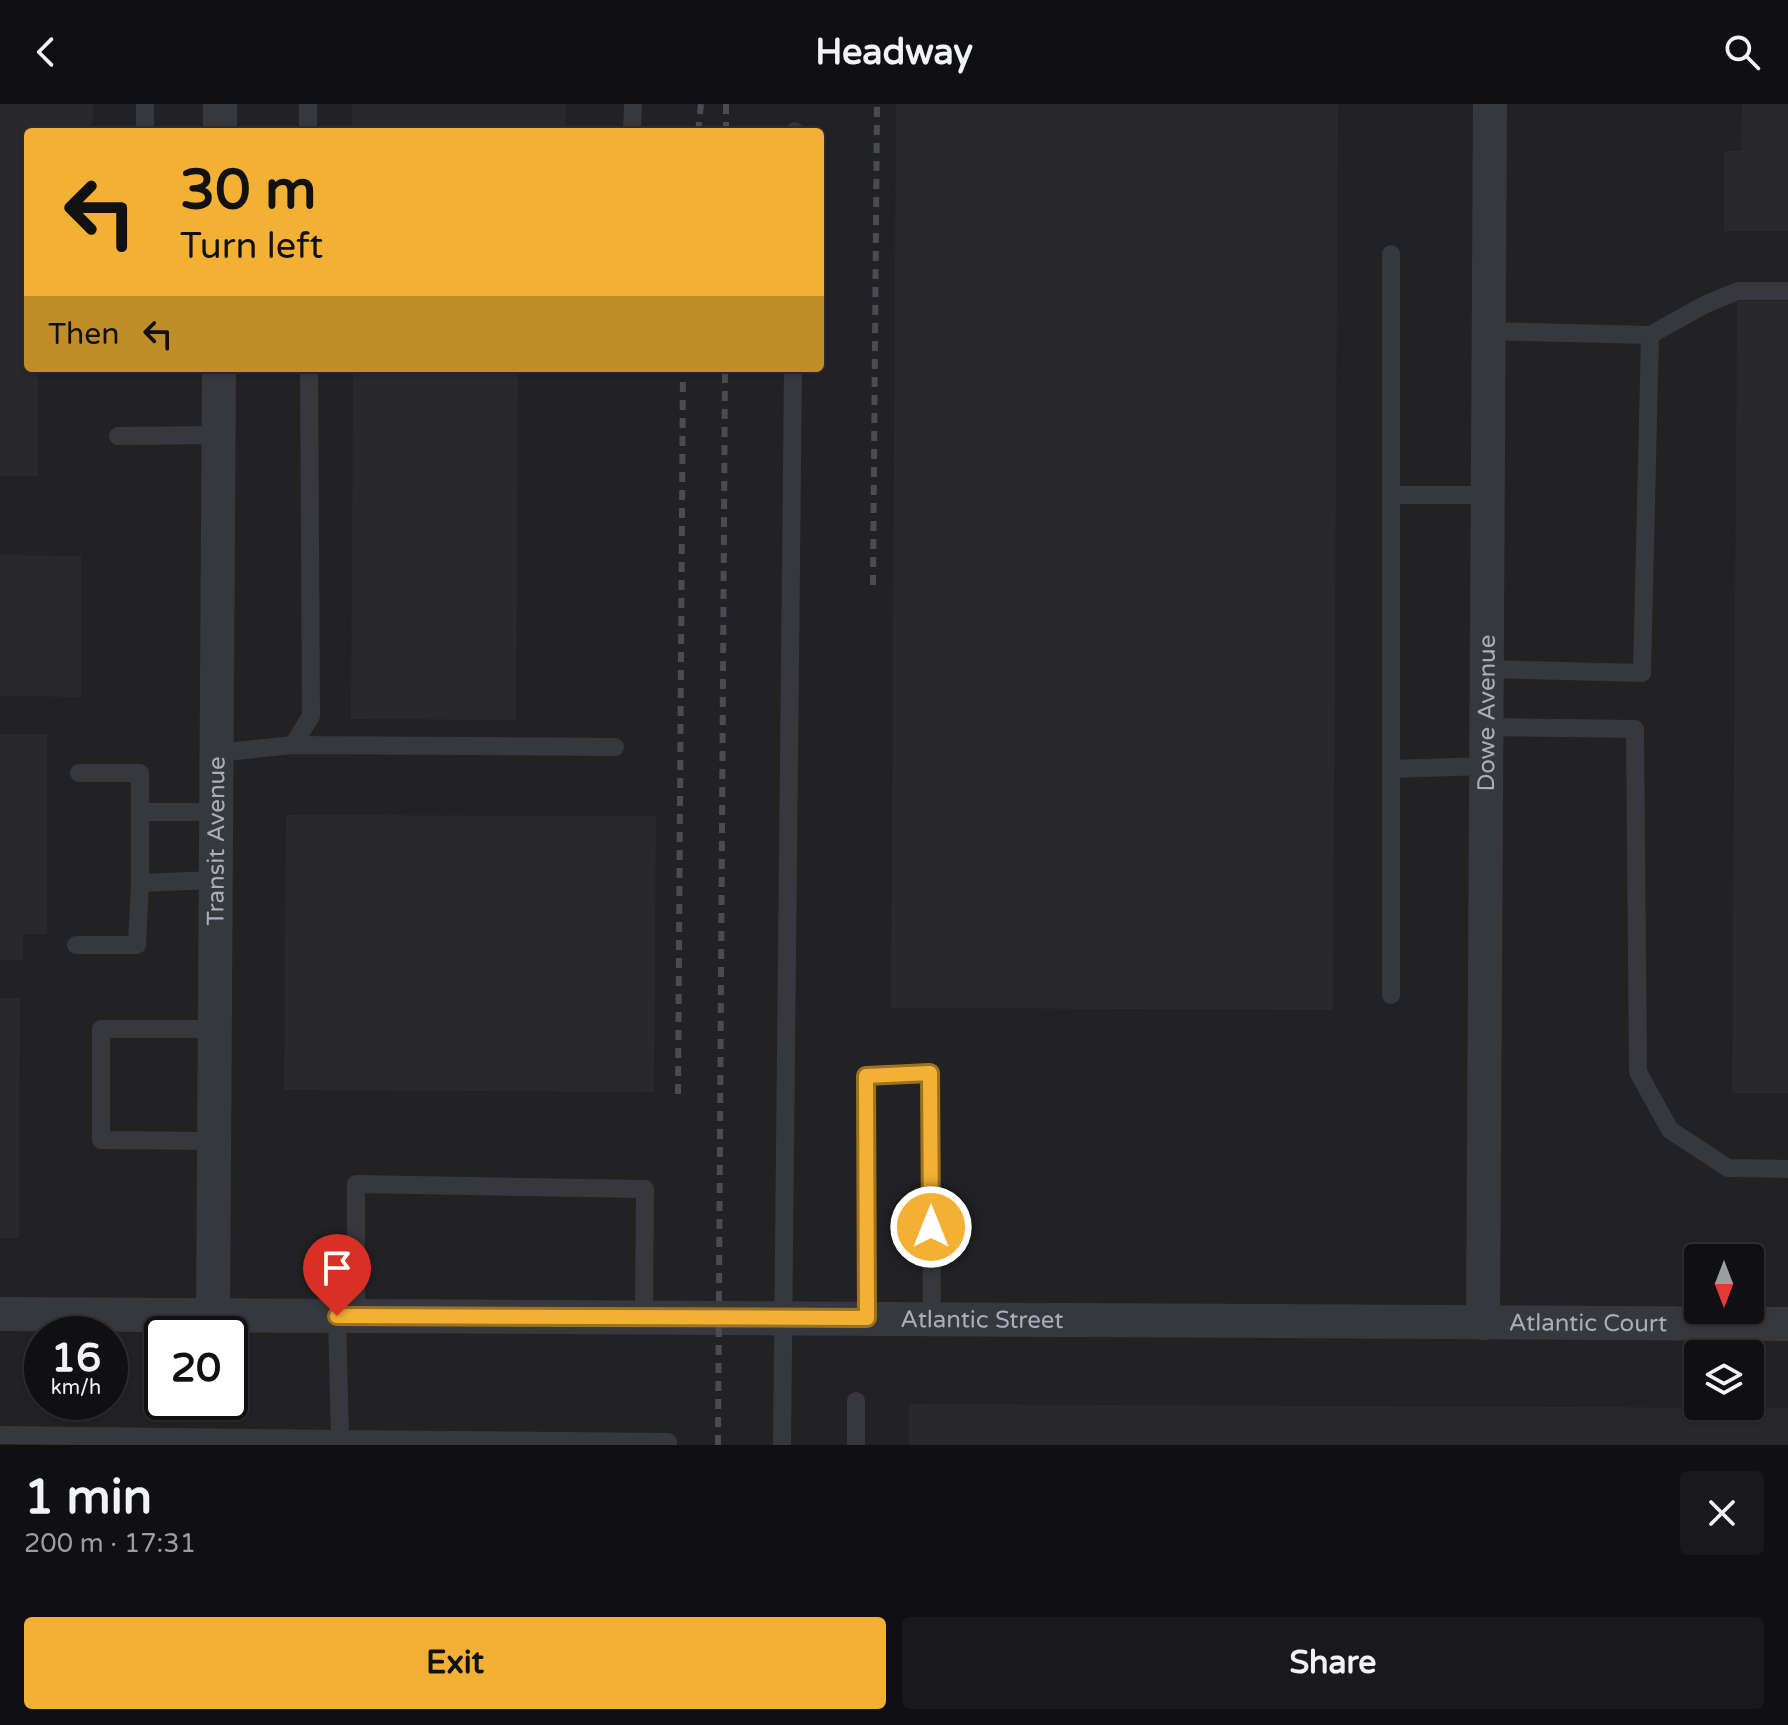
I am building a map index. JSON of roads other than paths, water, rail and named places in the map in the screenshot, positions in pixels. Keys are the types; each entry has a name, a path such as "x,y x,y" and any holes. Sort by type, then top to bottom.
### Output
{"street":[{"path":"220,104 220,128"},
{"name":"Dowe Avenue","path":"1483,1323 1490,104"},
{"name":"Transit Avenue","path":"213,1315 219,372"},
{"name":"Atlantic Street","path":"0,1314 1483,1323"},
{"name":"Atlantic Court","path":"1483,1323 1788,1324"}],"lane":[{"path":"145,104 145,128"},
{"path":"308,104 308,128"},
{"path":"632,128 633,104"},
{"path":"1391,254 1391,995"},
{"path":"1488,331 1650,335 1706,304 1738,291 1788,291"},
{"path":"1486,669 1642,673 1650,335"},
{"path":"293,745 311,716 309,372"},
{"path":"782,1445 793,372"},
{"path":"118,436 219,435"},
{"path":"1391,495 1487,495"},
{"path":"1486,727 1635,729 1638,1072 1670,1130 1681,1138 1728,1168 1788,1169"},
{"path":"216,753 293,745 615,747"},
{"path":"1391,769 1486,766"},
{"path":"76,945 137,945 140,883 140,773 79,773"},
{"path":"140,812 216,812"},
{"path":"140,883 215,880"},
{"path":"214,1029 101,1029 101,1140 214,1141"},
{"path":"867,1318 866,1076 930,1073 932,1319"},
{"path":"340,1439 356,1184 645,1189 644,1317"},
{"path":"856,1401 856,1445"},
{"path":"0,1435 411,1442 668,1442 668,1445"}],"railway":[{"path":"698,128 701,104"},
{"path":"726,104 726,128"},
{"path":"873,585 877,104"},
{"path":"678,1094 683,372"},
{"path":"718,1445 725,372"}]}
